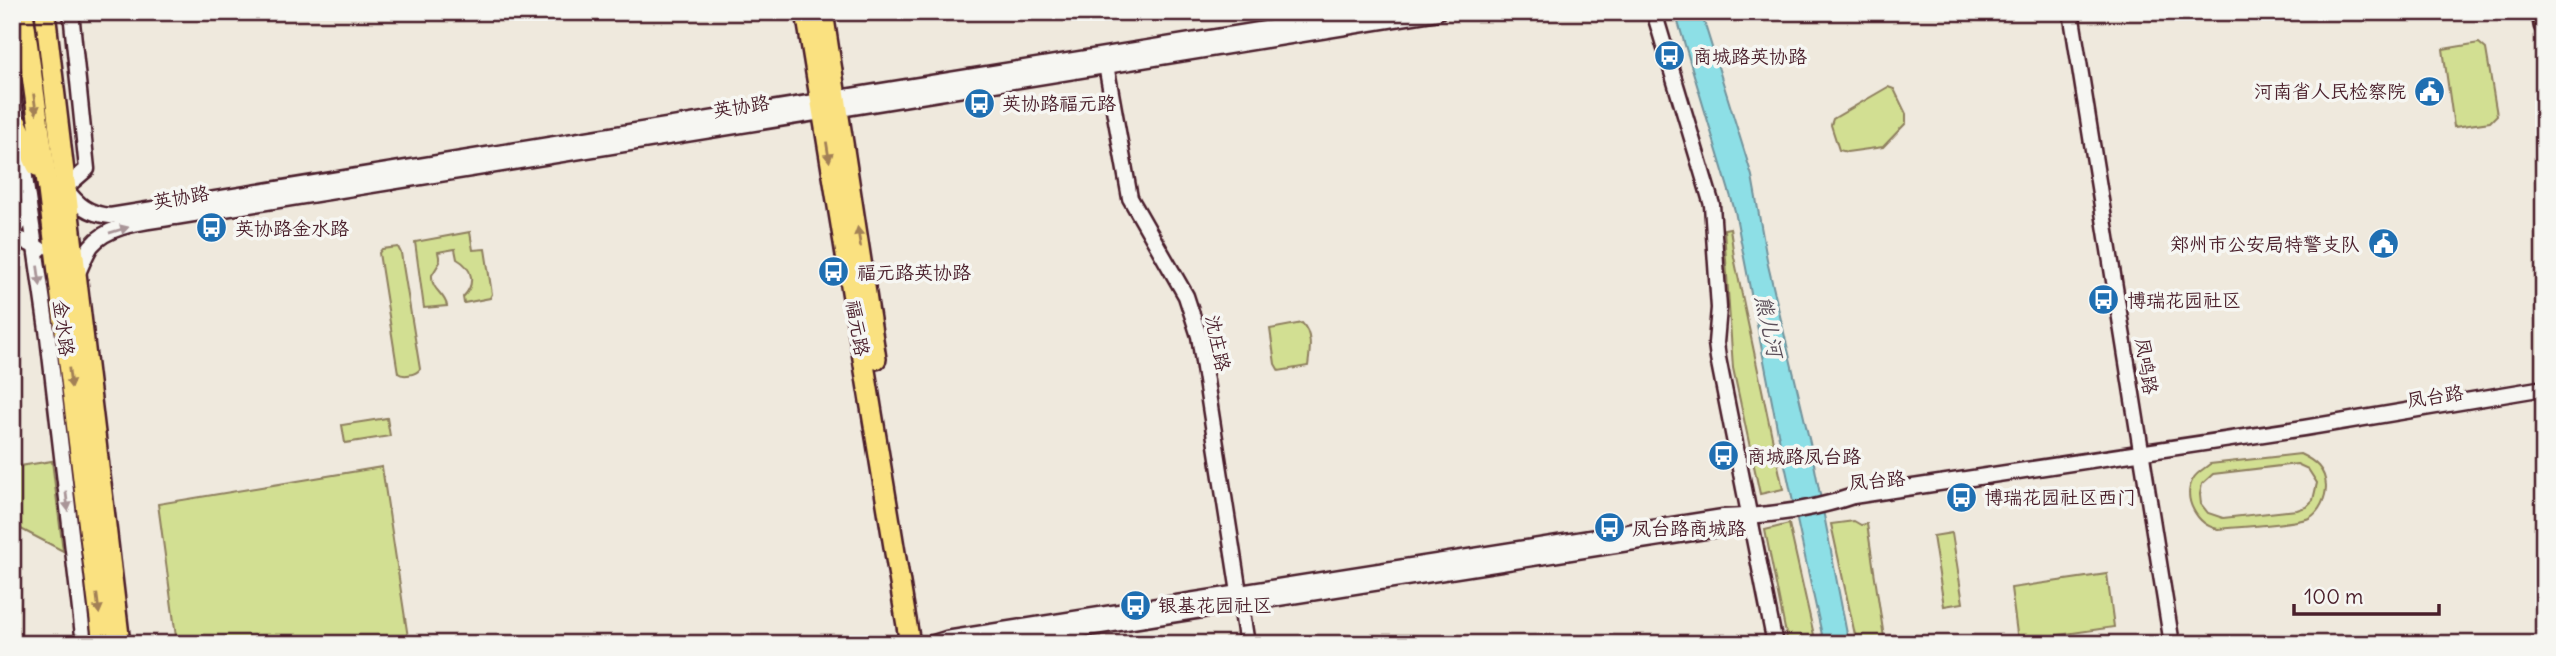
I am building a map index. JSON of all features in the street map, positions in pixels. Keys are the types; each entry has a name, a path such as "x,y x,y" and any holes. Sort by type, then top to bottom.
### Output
{"main road":[{"name":"金水路","path":"23,12 56,189 76,278 120,644"},
{"name":"金水路","path":"45,12 56,189 56,262 103,644"},
{"name":"福元路","path":"806,12 829,105 922,644"},
{"name":"福元路","path":"823,12 829,105 910,644"},
{"path":"2542,12 2544,25"},
{"path":"18,123 56,189"}],"street":[{"path":"56,189 87,169 71,12"},
{"name":"英协路","path":"76,278 91,247 100,237 118,229 175,217 1370,12"},
{"name":"英协路","path":"56,189 97,215 110,216 1438,12"},
{"path":"1654,12 1712,205 1718,358 1775,644"},
{"name":"凤鸣路","path":"2071,12 2172,644"},
{"name":"沈庄路","path":"1106,65 1130,198 1186,296 1199,336 1247,644"},
{"path":"12,87 35,245 84,644"},
{"path":"12,233 22,220 29,203"},
{"path":"12,239 35,245 56,262"},
{"name":"凤台路","path":"1239,598 1724,528 1749,516 1837,502 1854,505 2544,388"},
{"name":"凤台路","path":"2142,457 2544,398"},
{"path":"930,644 946,639 1239,598"},
{"path":"986,644 1239,598"}],"green space":[{"path":"2479,43 2486,49 2497,115 2490,122 2454,127 2443,49"},
{"path":"1888,87 1894,89 1906,114 1906,123 1883,147 1847,152 1839,150 1831,125 1833,119"},
{"path":"1730,228 1783,489 1760,494 1733,368 1724,229"},
{"path":"470,232 473,250 485,249 492,294 490,298 464,303 463,297 470,287 471,276 467,267 457,259 455,249 438,252 440,262 432,275 434,285 447,306 424,308 415,242"},
{"path":"398,247 420,369 416,373 406,375 398,373 379,253 382,249"},
{"path":"1302,323 1309,337 1308,366 1279,371 1275,364 1270,329"},
{"path":"387,418 390,436 345,443 342,425"},
{"path":"2300,454 2321,470 2326,486 2325,495 2313,515 2302,520 2218,529 2210,527 2198,517 2189,495 2195,477 2210,464","holes":["2297,464 2308,469 2317,483 2313,500 2306,507 2297,510 2223,518 2208,513 2201,504 2202,484 2213,474"]},
{"path":"52,461 63,551 21,529 13,467"},
{"path":"382,467 409,644 177,644 158,504"},
{"path":"1854,521 1861,525 1867,524 1885,644 1857,644 1831,524"},
{"path":"1789,524 1816,644 1788,644 1765,530"},
{"path":"1952,533 1963,603 1944,606 1933,536"},
{"path":"2107,574 2114,627 2018,641 2011,588"}],"water":[{"name":"熊儿河","path":"1675,12 1701,12 1752,176 1768,265 1810,443 1849,644 1824,644 1778,433 1735,211"}],"place":[{"name":"商城路英协路","path":"1670,56"},
{"name":"河南省人民检察院","path":"2429,91"},
{"name":"英协路福元路","path":"979,103"},
{"name":"英协路金水路","path":"212,228"},
{"name":"郑州市公安局特警支队","path":"2383,244"},
{"name":"福元路英协路","path":"834,272"},
{"name":"博瑞花园社区","path":"2104,300"},
{"name":"商城路凤台路","path":"1724,456"},
{"name":"博瑞花园社区西门","path":"1961,497"},
{"name":"凤台路商城路","path":"1609,528"},
{"name":"银基花园社区","path":"1135,605"}]}
